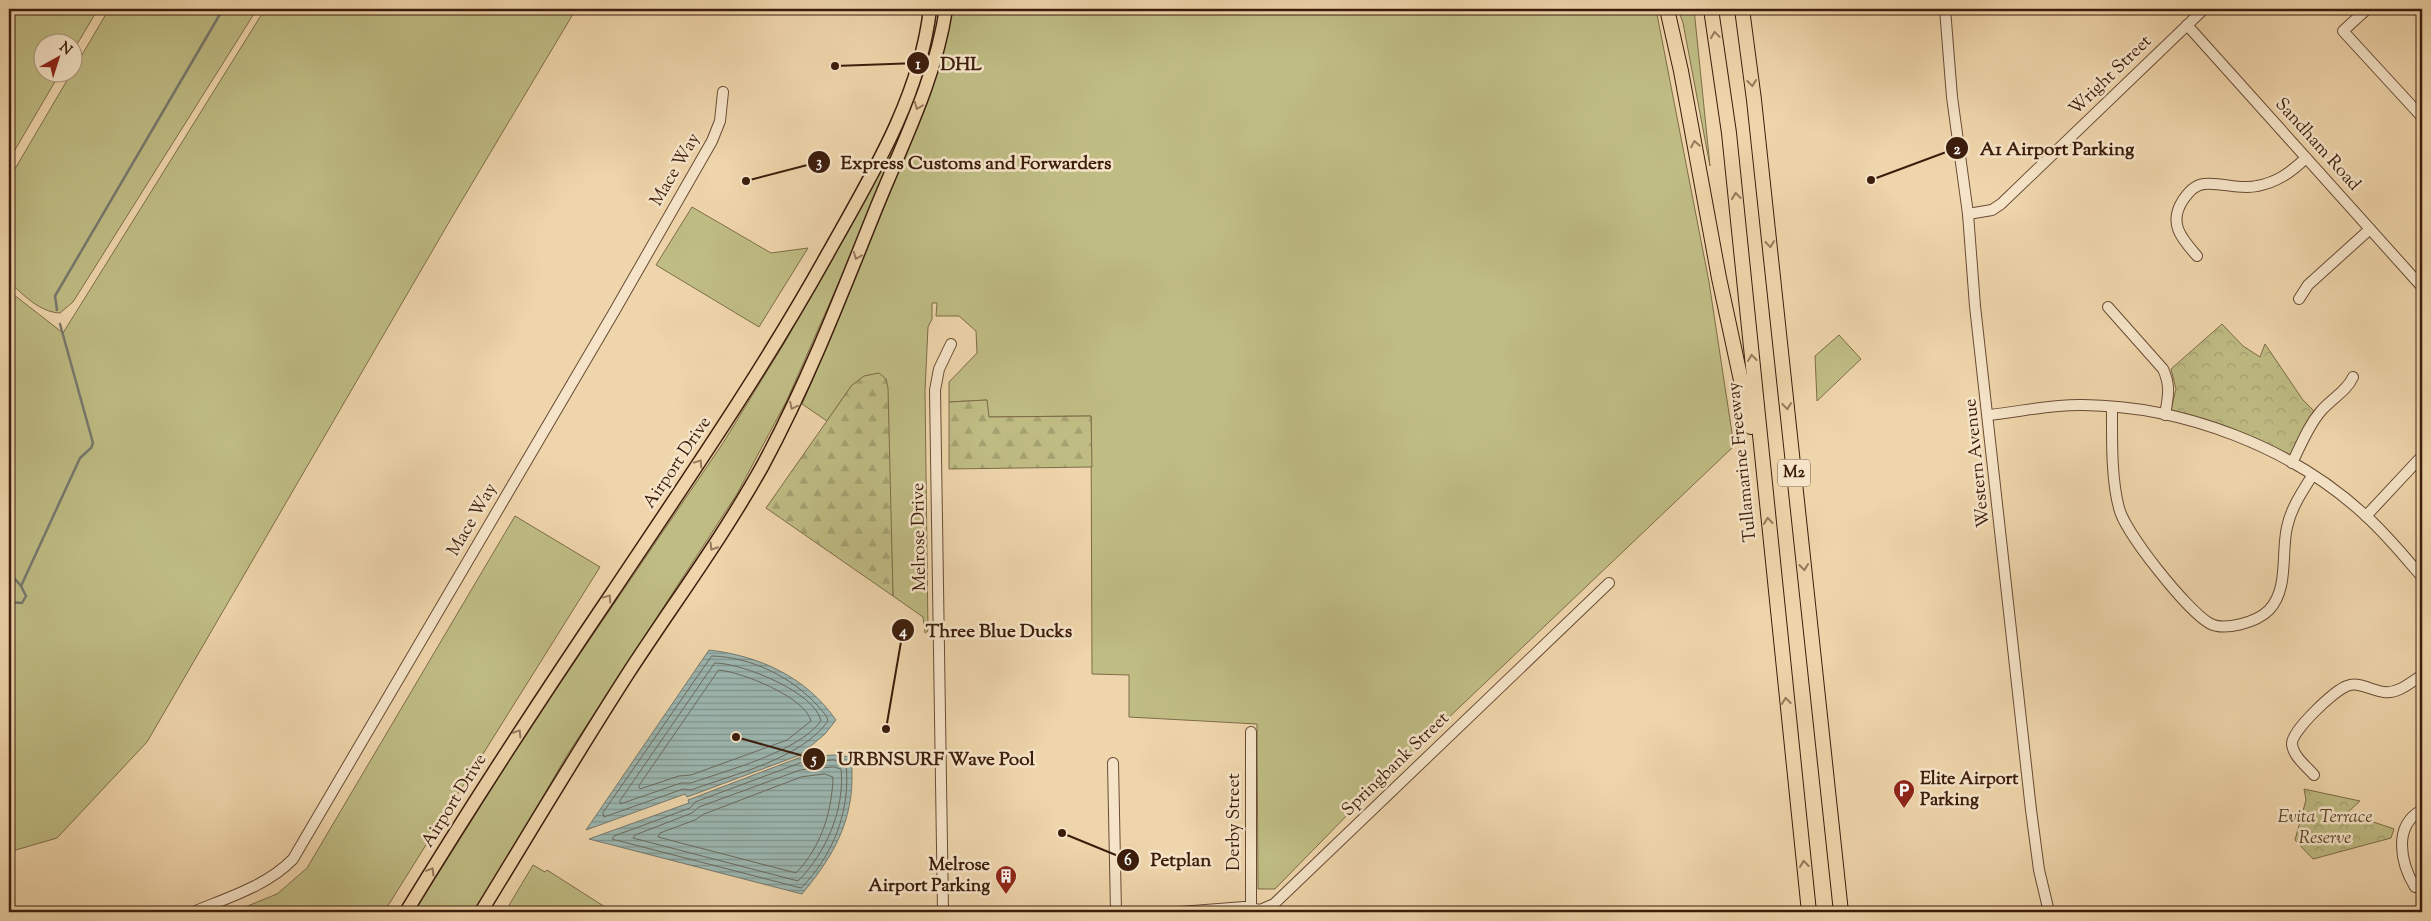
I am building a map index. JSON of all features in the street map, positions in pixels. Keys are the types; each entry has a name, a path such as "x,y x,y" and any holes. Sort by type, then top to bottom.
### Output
{"highway":[{"path":"1667,9 1681,71 1719,278 1765,494"},
{"name":"Tullamarine Freeway","path":"1711,9 1729,133 1809,912"},
{"name":"M2","path":"1742,9 1754,100 1841,912"}],"main road":[{"name":"Airport Drive","path":"406,912 520,730 736,408 810,286 850,214 899,117 917,69 930,9"},
{"path":"481,912 573,759 703,563 771,450 813,363 921,99 937,52 946,9"}],"street":[{"name":"Western Avenue","path":"1945,9 1952,97 1968,214 1975,306 1989,414 2031,810 2039,870 2049,912"},
{"name":"Wright Street","path":"1968,214 1992,210 2002,204 2204,9"},
{"path":"2367,9 2343,31 2422,117"},
{"name":"Sandham Road","path":"2187,25 2422,287"},
{"name":"Mace Way","path":"193,912 264,881 278,873 293,859 600,337 712,140 720,121 723,92"},
{"path":"2197,256 2181,238 2175,222 2178,207 2187,194 2204,184 2247,188 2259,186 2288,174 2306,158"},
{"path":"2299,299 2308,286 2370,229"},
{"path":"2108,307 2163,369 2168,380 2169,392 2165,415"},
{"name":"Melrose Drive","path":"943,912 935,390 939,369 952,344"},
{"path":"2292,463 2310,426 2321,411 2350,384 2353,377"},
{"path":"1989,414 2056,406 2112,407 2165,415 2233,434 2292,463 2366,516 2422,577"},
{"path":"2112,407 2114,468 2118,507 2124,522 2138,546 2195,611 2210,624 2233,626 2250,622 2268,610 2280,594 2283,545 2288,524 2296,502 2312,476"},
{"path":"2366,516 2422,456"},
{"name":"Springbank Street","path":"1180,912 1244,907 1251,910 1266,909 1281,898 1609,583"},
{"path":"2314,775 2295,754 2292,742 2297,730 2339,690 2348,685 2360,685 2385,692 2398,690 2422,675"},
{"name":"Derby Street","path":"1251,732 1251,910"},
{"path":"1113,763 1116,912"},
{"path":"2416,887 2407,874 2401,842 2407,825 2422,810"}],"green space":[{"path":"10,9 98,9 82,36 82,32 32,32 32,82 55,82 9,160"},
{"path":"109,9 257,9 73,302 60,313 45,310 32,302 9,282 9,179 66,82 82,82 82,55"},
{"path":"265,9 576,9 452,217 147,742 57,838 9,852 9,291 63,333"},
{"path":"952,9 1656,9 1709,282 1734,446 1361,801 1275,889 1258,889 1257,724 1129,717 1129,675 1092,674 1091,416 988,417 987,400 949,402 949,382 977,353 976,331 959,316 936,316 937,303 932,303 932,319 928,327 925,391 928,631 925,633 923,617 893,596 886,379 852,385 827,421 802,404 836,326 917,126 941,57"},
{"path":"1678,9 1694,9 1710,166 1683,23"},
{"path":"890,153 895,155 787,400 737,494 566,757 476,912 414,912 531,726 723,443 785,342"},
{"path":"692,207 771,253 808,248 759,327 656,265"},
{"path":"2222,324 2243,346 2260,357 2265,344 2303,400 2315,412 2307,422 2290,456 2232,428 2171,410 2176,389 2171,369"},
{"path":"1839,335 1861,359 1817,401 1815,356"},
{"path":"879,373 886,379 888,388 893,596 766,508 852,385 864,376"},
{"path":"987,400 989,417 1091,416 1092,467 949,469 949,402"},
{"path":"515,516 600,567 384,912 233,912 277,894 307,868"},
{"name":"Evita Terrace Reserve","path":"2304,789 2360,801 2347,813 2394,829 2391,838 2313,859 2295,840 2306,800"},
{"path":"533,865 545,872 547,870 613,912 505,912"}],"water":[{"path":"709,650 746,657 780,671 811,692 836,720 825,734 800,755 687,797 685,794 586,830"},
{"path":"834,755 851,757 851,797 842,831 834,847 825,863 802,894 589,839 689,803 688,800 801,757"}],"waterway":[{"path":"57,310 55,296 223,9"},
{"path":"9,602 22,603 26,596 21,586 80,458 91,448 93,443 60,324"},
{"path":"9,572 21,586"}],"place":[{"name":"DHL","path":"835,66"},
{"name":"A1 Airport Parking","path":"1871,180"},
{"name":"Express Customs and Forwarders","path":"746,181"},
{"name":"Three Blue Ducks","path":"886,729"},
{"name":"URBNSURF Wave Pool","path":"736,737"},
{"name":"Elite Airport Parking","path":"1904,809"},
{"name":"Petplan","path":"1062,833"},
{"name":"Melrose Airport Parking","path":"1006,895"}]}
